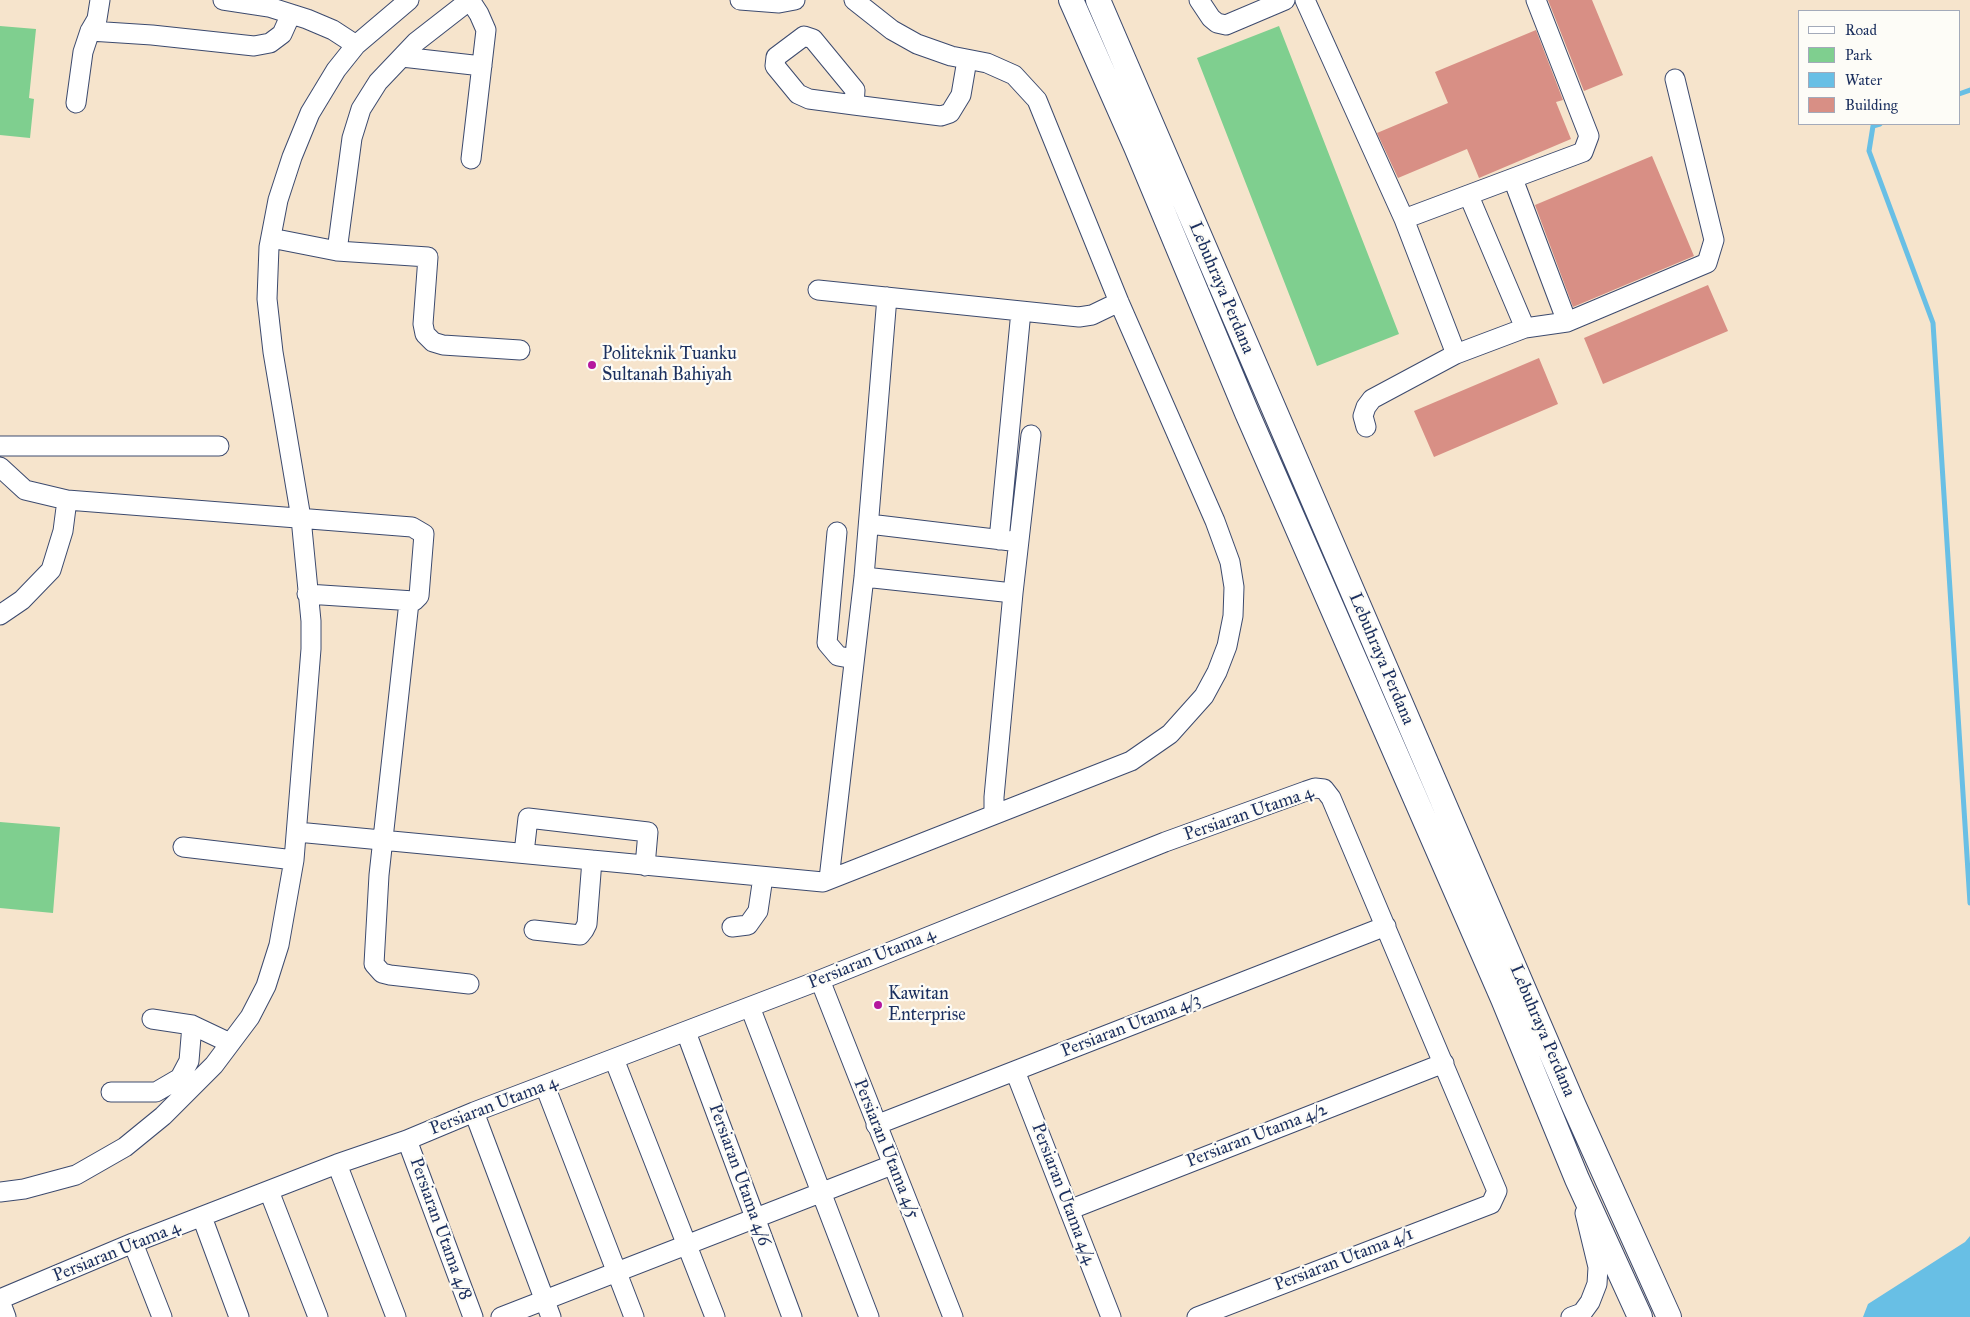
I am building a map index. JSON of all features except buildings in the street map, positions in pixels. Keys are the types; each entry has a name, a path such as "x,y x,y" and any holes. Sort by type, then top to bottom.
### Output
{"main road":[{"name":"Lebuhraya Perdana","path":"1071,0 1136,147 1247,413 1503,999 1577,1179 1640,1317"},
{"name":"Lebuhraya Perdana","path":"1098,0 1562,1079 1669,1317"}],"street":[{"path":"76,103 83,52 90,31 97,20 100,0"},
{"path":"224,0 269,7 291,14 333,30 356,45"},
{"path":"0,1192 24,1189 76,1174 125,1147 163,1116 194,1087 250,1016 266,986 279,946 294,860 311,649 311,621 301,518 273,352 267,299 271,238 278,200 292,157 310,113 336,70 356,45 409,0"},
{"path":"337,250 352,138 361,109 378,82 416,42 470,0 486,30 471,159"},
{"path":"740,0 779,3 795,0"},
{"path":"1199,0 1210,18 1217,23 1226,25 1285,0"},
{"path":"1305,0 1404,219 1456,354"},
{"path":"1404,219 1513,180 1583,152 1588,136 1536,0"},
{"path":"297,832 823,882 1131,761 1144,754 1170,734 1204,696 1217,672 1227,646 1233,616 1234,587 1230,562 1211,512 1119,302 1037,100 1014,75 987,63 967,60 917,44 892,30 856,1"},
{"path":"90,31 152,35 254,46 270,43 282,34 291,14"},
{"path":"402,57 482,66"},
{"path":"854,105 941,116 950,113 961,95 967,60"},
{"path":"1366,427 1363,416 1372,399 1456,354 1524,328 1567,322 1707,263 1712,254 1714,240 1676,79"},
{"path":"1513,180 1567,322"},
{"path":"1469,196 1524,328"},
{"path":"271,238 337,250 428,258 423,324 425,334 433,342 443,345 520,350"},
{"path":"818,290 1079,317 1092,315 1119,302"},
{"path":"829,879 864,577 887,297"},
{"path":"999,540 1022,311"},
{"path":"994,814 1013,593 1031,435"},
{"path":"0,446 219,446"},
{"path":"0,467 25,490 67,500 412,527 424,534 418,596 414,601 307,594"},
{"path":"0,615 22,600 51,570 63,531 67,500"},
{"path":"869,524 1019,542"},
{"path":"837,532 827,643 838,656 854,659"},
{"path":"864,577 1013,593"},
{"path":"409,602 378,875 374,964 382,973 390,975 469,984"},
{"name":"Persiaran Utama 4","path":"0,1300 133,1244 337,1164 407,1140 474,1112 820,980 1165,842 1315,788 1324,789 1330,798 1444,1063 1497,1191 1491,1204"},
{"path":"524,853 528,818 648,832 645,866"},
{"path":"183,847 294,860"},
{"path":"534,930 580,935 586,924 592,860"},
{"path":"732,927 748,925 758,911 763,877"},
{"name":"Persiaran Utama 4/3","path":"876,1125 1386,926"},
{"name":"Persiaran Utama 4/5","path":"820,980 953,1317"},
{"path":"750,1007 868,1317"},
{"path":"152,1019 192,1026 230,1043"},
{"path":"111,1092 156,1092 180,1078 190,1061 192,1026"},
{"name":"Persiaran Utama 4/6","path":"686,1032 792,1317"},
{"path":"614,1059 715,1317"},
{"name":"Persiaran Utama 4/2","path":"1069,1210 1444,1063"},
{"name":"Persiaran Utama 4/4","path":"1015,1071 1111,1317"},
{"path":"544,1086 634,1317"},
{"path":"474,1112 548,1309"},
{"name":"Persiaran Utama 4/8","path":"407,1140 473,1317"},
{"path":"337,1164 396,1317"},
{"path":"501,1317 548,1309 617,1272 892,1165"},
{"path":"1572,1317 1582,1312 1590,1302 1597,1284 1598,1267 1577,1179"},
{"path":"269,1191 318,1317"},
{"name":"Persiaran Utama 4/1","path":"1197,1317 1491,1204"},
{"path":"202,1218 239,1317"},
{"path":"133,1244 162,1317"},
{"path":"0,1300 6,1317"}],"green space":[{"path":"0,26 36,29 29,98 34,99 30,138 0,135"},
{"path":"1279,26 1399,334 1317,366 1197,58"},
{"path":"0,822 60,827 53,913 0,908"}],"water":[{"path":"1970,1236 1970,1317 1863,1317 1868,1304 1965,1242"}],"waterway":[{"path":"1960,94 1970,90"},
{"path":"1876,125 1873,126 1869,151 1933,323 1970,903"}],"place":[{"name":"Politeknik Tuanku Sultanah Bahiyah","path":"592,365"},
{"name":"Kawitan Enterprise","path":"878,1005"}]}
